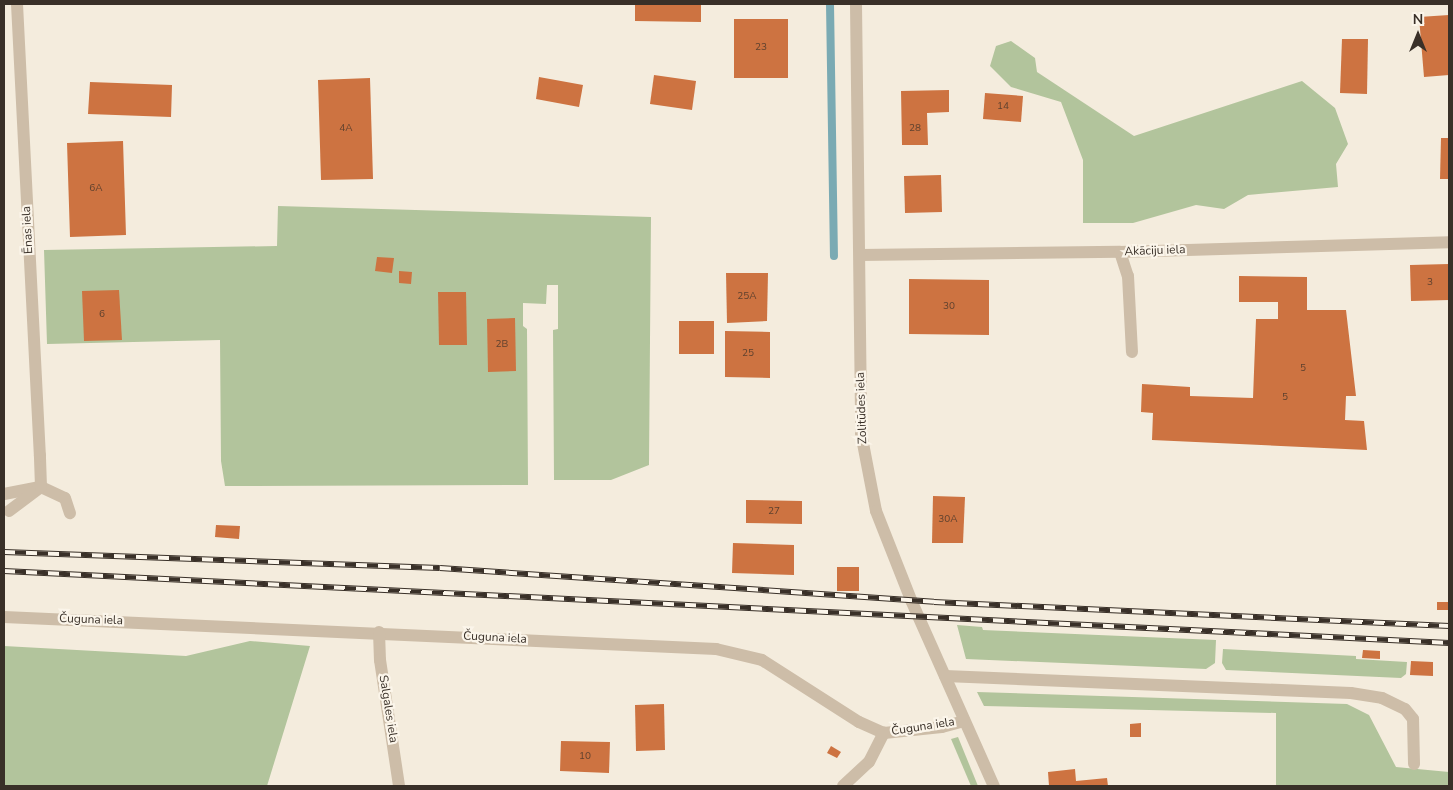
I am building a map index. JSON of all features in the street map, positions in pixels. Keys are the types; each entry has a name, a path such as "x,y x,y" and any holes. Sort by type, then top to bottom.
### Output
{"street":[{"name":"Ēnas iela","path":"17,4 42,487"},
{"name":"Zolitūdes iela","path":"856,4 861,433 876,511 911,600 994,786"},
{"name":"Akāciju iela","path":"860,255 1120,252 1449,242"},
{"path":"1120,252 1128,276 1132,352"},
{"path":"9,511 42,487"},
{"path":"4,494 42,487 65,498 70,513"},
{"name":"Čuguna iela","path":"4,616 716,649 762,660 859,722 884,733 942,727 964,720"},
{"name":"Salgales iela","path":"379,632 380,660 399,786"},
{"path":"945,676 1351,693 1382,698 1405,709 1413,719 1414,764"},
{"path":"843,786 869,762 884,733"}],"green space":[{"path":"1011,41 1035,58 1037,72 1134,136 1302,81 1335,108 1348,144 1336,164 1338,187 1248,195 1224,209 1196,205 1133,223 1083,223 1083,160 1061,102 1011,87 990,66 996,46"},
{"path":"278,206 651,217 649,465 611,480 554,480 553,330 558,329 558,285 547,285 546,304 523,303 523,326 527,329 528,485 225,486 221,461 220,340 47,344 44,250 277,246"},
{"path":"957,625 982,627 983,630 1216,640 1215,663 1206,669 966,659"},
{"path":"250,641 310,646 267,786 4,786 4,646 186,656"},
{"path":"1223,649 1356,656 1356,659 1407,662 1406,674 1401,678 1226,670 1222,663"},
{"path":"977,692 1347,704 1369,715 1396,767 1449,772 1449,786 1276,786 1276,713 984,706"},
{"path":"958,737 978,786 971,786 951,739"}],"building":[{"path":"635,4 701,4 701,22 635,21"},
{"path":"1449,15 1449,75 1424,77 1419,17"},
{"path":"734,19 788,19 788,78 734,78"},
{"path":"1342,39 1368,39 1367,94 1340,93"},
{"path":"654,75 696,81 692,110 650,104"},
{"path":"539,77 583,85 579,107 536,99"},
{"path":"370,78 373,179 321,180 318,80"},
{"path":"90,82 172,85 171,117 88,114"},
{"path":"949,90 949,112 927,113 928,145 902,145 901,91"},
{"path":"985,93 1023,96 1021,122 983,119"},
{"path":"1441,138 1449,138 1449,179 1440,179"},
{"path":"123,141 126,235 70,237 67,143"},
{"path":"941,175 942,212 905,213 904,176"},
{"path":"377,257 394,258 392,273 375,271"},
{"path":"1449,264 1449,300 1411,301 1410,265"},
{"path":"399,271 412,272 411,284 399,283"},
{"path":"726,273 768,273 767,321 727,323"},
{"path":"1239,276 1307,277 1307,310 1346,310 1356,396 1346,396 1345,420 1364,421 1367,450 1152,440 1153,413 1141,412 1142,384 1190,387 1190,396 1253,398 1256,319 1278,319 1278,302 1239,302"},
{"path":"909,279 989,280 989,335 909,334"},
{"path":"119,290 122,340 84,341 82,291"},
{"path":"438,292 466,292 467,345 439,345"},
{"path":"515,318 516,371 488,372 487,319"},
{"path":"679,321 714,321 714,354 679,354"},
{"path":"725,331 770,332 770,378 725,377"},
{"path":"933,496 965,497 963,543 932,543"},
{"path":"746,500 802,501 802,524 746,523"},
{"path":"216,525 240,526 239,539 215,537"},
{"path":"733,543 794,545 794,575 732,573"},
{"path":"837,567 859,567 859,591 837,591"},
{"path":"1437,602 1449,602 1449,610 1437,610"},
{"path":"1363,650 1380,651 1380,659 1362,658"},
{"path":"1411,661 1433,662 1433,676 1410,675"},
{"path":"664,704 665,750 636,751 635,705"},
{"path":"1141,723 1141,737 1130,737 1130,724"},
{"path":"561,741 610,742 609,773 560,771"},
{"path":"831,746 841,752 837,758 827,753"},
{"path":"1075,769 1076,781 1107,778 1108,786 1049,786 1048,772"}],"waterway":[{"path":"830,4 834,256"}],"railway":[{"path":"4,552 440,568 934,602 1449,626"},
{"path":"4,571 1449,643"}]}
